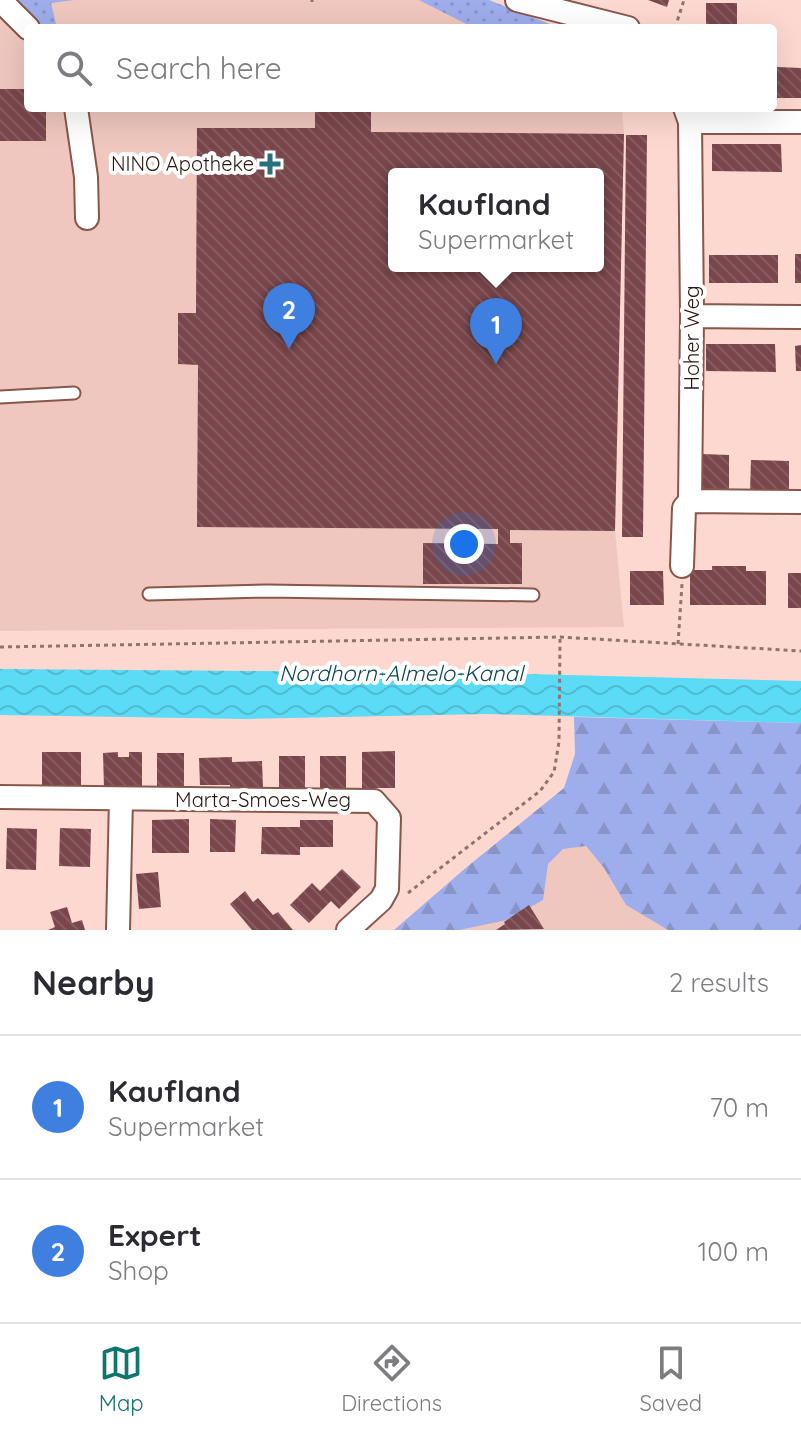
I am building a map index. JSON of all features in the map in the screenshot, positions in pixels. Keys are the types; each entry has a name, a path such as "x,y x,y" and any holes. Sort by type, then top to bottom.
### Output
{"street":[{"path":"0,0 24,24"},
{"path":"517,0 612,24"},
{"path":"77,112 86,177 87,218"},
{"path":"687,115 801,122"},
{"name":"Hoher Weg","path":"682,566 684,508 690,501 692,316 687,115"},
{"path":"692,316 801,317"},
{"path":"690,501 801,502"},
{"name":"Marta-Smoes-Weg","path":"0,797 374,801 389,818 387,889 381,900 348,930"},
{"path":"118,930 121,799"}],"lane":[{"path":"0,397 74,393"},
{"path":"149,594 267,591 533,595"}],"path":[{"path":"676,24 684,0"},
{"path":"678,644 682,566"},
{"path":"399,900 540,791 554,772 559,742 560,637"},
{"path":"0,647 560,637 801,651"}],"shaded area":[{"path":"10,0 454,0 520,24 24,24 24,112 622,112 615,531 624,627 0,631 0,6"},
{"path":"586,846 604,868 626,905 668,930 459,930 548,864 563,848"}],"green space":[{"path":"18,0 74,0 51,3 56,24 39,24 25,12"},
{"path":"419,0 489,0 550,24 466,24"},
{"path":"574,717 801,723 801,930 668,930 626,905 604,868 586,846 563,849 548,864 543,900 507,920 459,930 394,930 564,788 575,754"}],"water":[{"name":"Nordhorn-Almelo-Kanal","path":"0,669 490,673 801,681 801,723 487,714 248,719 0,715"}],"building":[{"path":"648,0 669,0 667,7"},
{"path":"706,3 737,3 737,24 706,24"},
{"path":"777,67 801,68 801,98 777,98"},
{"path":"0,89 24,89 24,112 46,112 46,141 0,141"},
{"path":"315,112 371,112 371,132 624,134 615,531 510,530 510,543 522,543 522,584 423,584 423,543 498,544 498,529 197,527 198,365 178,364 178,313 196,313 197,128 315,128"},
{"path":"626,135 647,135 643,537 622,537"},
{"path":"712,144 781,144 782,172 712,171"},
{"path":"795,254 801,254 801,283 795,283"},
{"path":"709,255 778,255 778,283 709,283"},
{"path":"706,344 775,344 776,372 706,371"},
{"path":"801,345 801,371 796,371 795,346"},
{"path":"702,454 729,455 729,492 701,492"},
{"path":"751,460 789,461 789,493 750,492"},
{"path":"712,566 746,566 746,571 766,571 766,605 690,605 690,570 712,570"},
{"path":"630,571 663,571 664,605 630,605"},
{"path":"788,573 801,573 801,608 788,608"},
{"path":"395,751 395,788 362,788 362,752"},
{"path":"42,752 81,752 81,786 42,787"},
{"path":"118,752 118,757 129,757 129,752 142,752 142,787 104,788 103,753"},
{"path":"157,753 184,753 184,788 157,788"},
{"path":"279,756 305,756 305,788 279,789"},
{"path":"320,756 346,756 346,789 320,789"},
{"path":"232,757 232,762 262,761 263,788 230,789 230,785 200,785 199,758"},
{"path":"189,819 189,853 152,853 152,820"},
{"path":"210,819 236,820 235,852 210,852"},
{"path":"300,820 333,820 333,847 300,847 300,855 261,854 262,827 300,827"},
{"path":"7,828 37,829 36,870 6,869"},
{"path":"60,828 91,829 90,867 59,866"},
{"path":"342,869 361,887 339,909 331,901 309,923 290,905 312,883 320,891"},
{"path":"158,872 161,907 139,909 136,874"},
{"path":"245,891 253,902 258,898 273,915 278,912 293,930 252,930 230,904"},
{"path":"529,905 544,929 496,930 504,922"},
{"path":"67,907 72,923 82,920 85,930 48,930 55,927 50,912"}],"place":[{"name":"NINO Apotheke","path":"270,164"},
{"name":"Expert","path":"289,349"},
{"name":"Kaufland","path":"496,364"}]}
